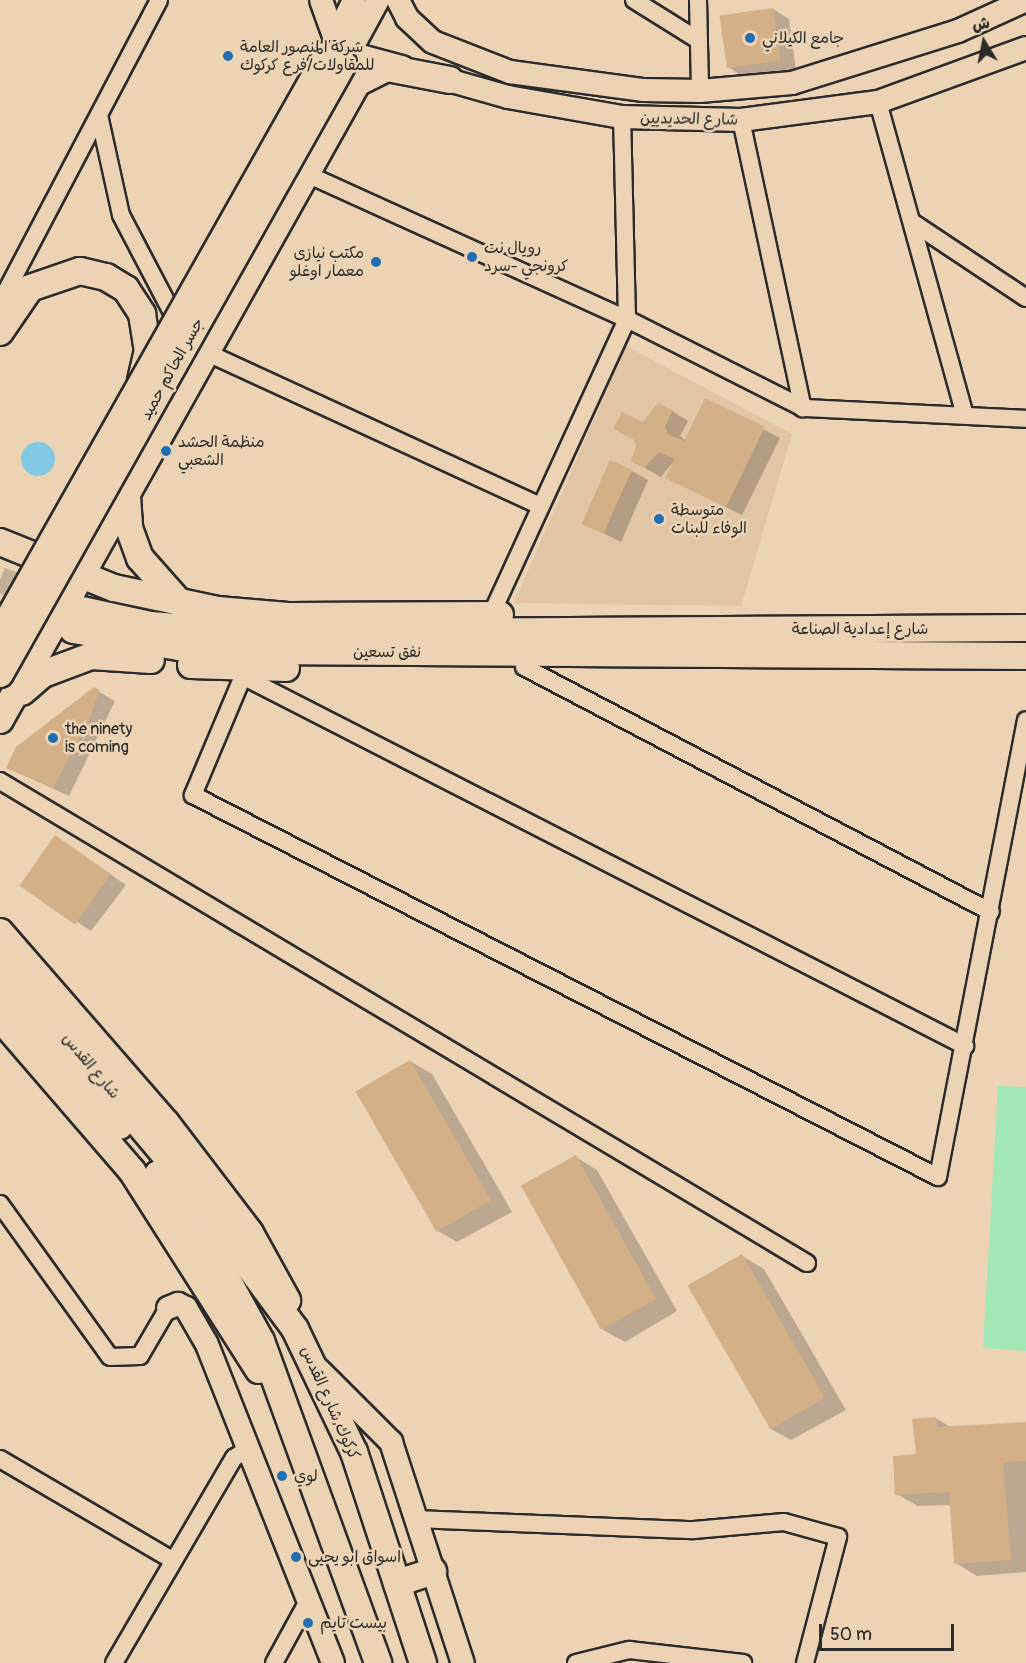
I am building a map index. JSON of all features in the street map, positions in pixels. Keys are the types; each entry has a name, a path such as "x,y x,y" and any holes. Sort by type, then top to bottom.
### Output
{"main road":[{"name":"جسر الحاكم حميد","path":"0,634 139,388 339,52"},
{"name":"جسر الحاكم حميد","path":"0,674 339,52"},
{"path":"5,711 309,175 357,83 372,70 387,68 450,81"},
{"path":"0,332 38,284 80,271 106,277 126,289 142,314 148,350 139,388"},
{"path":"127,496 129,528 140,558 158,584 183,605"},
{"path":"0,542 81,577 183,605 288,616 610,616 698,641"},
{"name":"نفق تسعين","path":"78,620 247,633 698,641"},
{"name":"شارع إعدادية الصناعة","path":"698,641 1026,628"},
{"path":"5,711 43,674 91,656 246,674 604,666 698,641"},
{"name":"شارع إعدادية الصناعة","path":"698,641 1026,656"},
{"path":"0,932 166,1123 250,1233 282,1286 295,1329"},
{"name":"شارع القدس","path":"0,959 174,1180"},
{"path":"0,990 174,1180 238,1293 292,1423 378,1663"},
{"path":"0,1018 132,1171 292,1423"},
{"name":"كركوك,شارع القدس","path":"174,1180 295,1329 319,1370 354,1452 423,1663"},
{"path":"397,1583 433,1571"}],"street":[{"path":"0,303 159,0"},
{"path":"321,0 339,52"},
{"path":"339,52 354,0"},
{"path":"339,52 378,0"},
{"name":"شارع الحديديين","path":"398,0 407,18 433,42 510,72 632,89 700,91 792,83 958,31 1026,0"},
{"path":"634,0 698,40"},
{"path":"698,0 700,91"},
{"name":"شارع الحديديين","path":"339,52 508,97 622,117 741,120 797,116 878,102 1026,48"},
{"path":"792,83 797,116"},
{"path":"878,102 965,415"},
{"path":"99,115 113,190 132,238 178,325 207,356 540,506"},
{"path":"491,615 627,319 622,117"},
{"path":"741,120 803,408"},
{"path":"309,175 627,319 803,408 1026,419"},
{"path":"912,222 1026,298"},
{"path":"524,667 991,912"},
{"path":"965,1046 246,674 193,795 938,1177 965,1046 991,912 1026,720"},
{"path":"0,781 807,1263"},
{"path":"0,1204 110,1357 140,1356 168,1308 173,1304 186,1308 206,1342 250,1447 333,1663"},
{"path":"319,1370 391,1442 463,1663"},
{"path":"114,1663 172,1560 234,1458 250,1447"},
{"path":"0,1459 172,1560"},
{"path":"415,1519 694,1530 784,1522 838,1537 805,1663"},
{"path":"274,1663 309,1599"},
{"path":"576,1663 632,1656 743,1663"}],"shaded area":[{"name":"متوسطة الوفاء للبنات","path":"626,346 792,434 741,606 514,603"}],"green space":[{"path":"998,1086 1026,1087 1026,1351 983,1348"}],"water":[{"path":"38,442 50,447 55,459 50,471 38,476 26,471 21,459 26,447"}],"building":[{"name":"جامع الكيلاني","path":"773,8 780,60 727,68 720,16"},
{"path":"705,398 765,427 726,507 665,478 675,459 659,452 644,468 630,461 637,447 633,439 613,429 622,412 643,422 658,403 673,410 665,426 668,434 684,441"},
{"path":"610,460 632,470 603,534 582,524"},
{"name":"the ninety is coming","path":"94,687 99,690 91,716 53,788 6,768 16,747"},
{"path":"55,835 111,874 75,925 19,886"},
{"path":"410,1060 491,1200 436,1232 355,1092"},
{"path":"576,1155 656,1299 601,1330 521,1186"},
{"path":"742,1254 825,1398 770,1429 687,1286"},
{"path":"936,1417 937,1427 1026,1422 1026,1461 1003,1463 1011,1560 954,1564 949,1492 895,1495 893,1456 916,1454 912,1419"}],"tunnel":[{"path":"0,580 45,597"}],"place":[{"name":"جامع الكيلاني","path":"750,38"},
{"name":"شركة المنصور العامة للمقاولات/فرع كركوك","path":"228,56"},
{"name":"رويال نت كرونجي -سرد","path":"472,257"},
{"name":"مكتب نيازي معمار اوغلو","path":"376,262"},
{"name":"منظمة الحشد الشعبي","path":"166,451"},
{"name":"متوسطة الوفاء للبنات","path":"659,519"},
{"name":"the ninety is coming","path":"53,738"},
{"name":"لوي","path":"282,1476"},
{"name":"اسواق ابو يحيى","path":"296,1557"},
{"name":"بيست تايم","path":"308,1623"}]}
